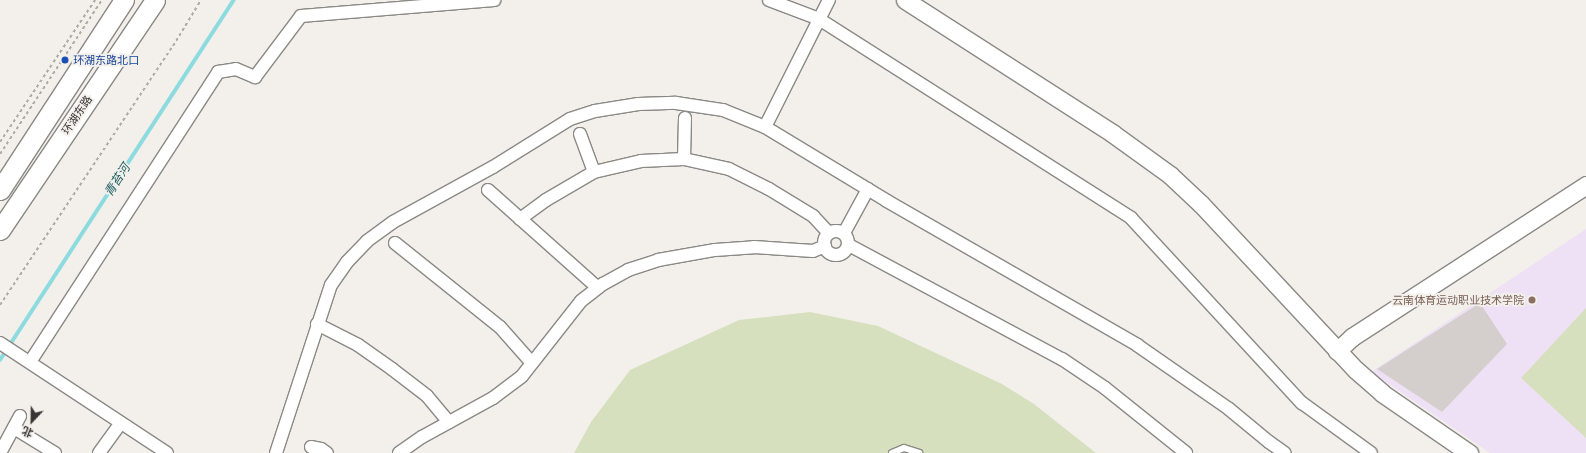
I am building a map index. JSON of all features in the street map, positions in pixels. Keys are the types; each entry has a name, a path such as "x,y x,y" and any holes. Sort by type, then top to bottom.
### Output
{"main road":[{"name":"环湖东路","path":"0,190 124,0"},
{"name":"环湖东路","path":"0,230 155,0"}],"street":[{"path":"30,362 218,72 236,69 255,77 300,16 494,0"},
{"path":"769,0 819,19 1131,218 1302,403 1372,453"},
{"path":"765,127 829,0"},
{"path":"905,0 1112,133 1170,175 1201,204 1337,351 1382,393 1469,453"},
{"path":"276,453 331,285 347,262 367,241 393,222 493,167 570,119 595,111 638,104 676,103 723,110 765,127 868,189 1137,345 1229,409 1269,442 1285,453"},
{"path":"684,159 685,118"},
{"path":"580,134 594,172"},
{"path":"520,219 546,200 594,172 640,161 684,159 729,169 769,189 813,216 829,233"},
{"path":"1337,351 1352,337 1586,185"},
{"path":"868,189 846,239 843,253 839,255 829,253 824,246 824,240 829,233 837,231 846,239 1062,359 1105,388 1186,453"},
{"path":"488,190 598,288"},
{"path":"395,243 500,327 532,363"},
{"path":"399,453 422,437 493,398 522,376 581,301 598,288 628,270 658,260 715,250 754,248 814,251 824,246"},
{"path":"317,324 358,345 392,369 427,396 449,422"},
{"path":"0,342 167,453"},
{"path":"0,453 20,416"},
{"path":"99,453 121,423"},
{"path":"14,428 55,453"},
{"path":"311,447 321,449 327,453"}],"lane":[{"path":"892,453 904,448 919,453"}],"path":[{"path":"0,142 95,0"},
{"path":"0,154 102,0"},
{"path":"0,306 173,46 201,0"}],"shaded area":[{"name":"云南体育运动职业技术学院","path":"1586,229 1586,453 1490,453 1371,372"}],"green space":[{"path":"1586,308 1586,438 1521,378"},
{"path":"810,312 878,326 1002,384 1034,404 1096,453 574,453 591,422 630,370 739,320"}],"building":[{"path":"1480,303 1507,344 1442,412 1377,369"}],"waterway":[{"name":"青苔河","path":"0,360 234,0"}],"place":[{"name":"环湖东路北口","path":"65,60"},
{"name":"云南体育运动职业技术学院","path":"1532,300"}]}
